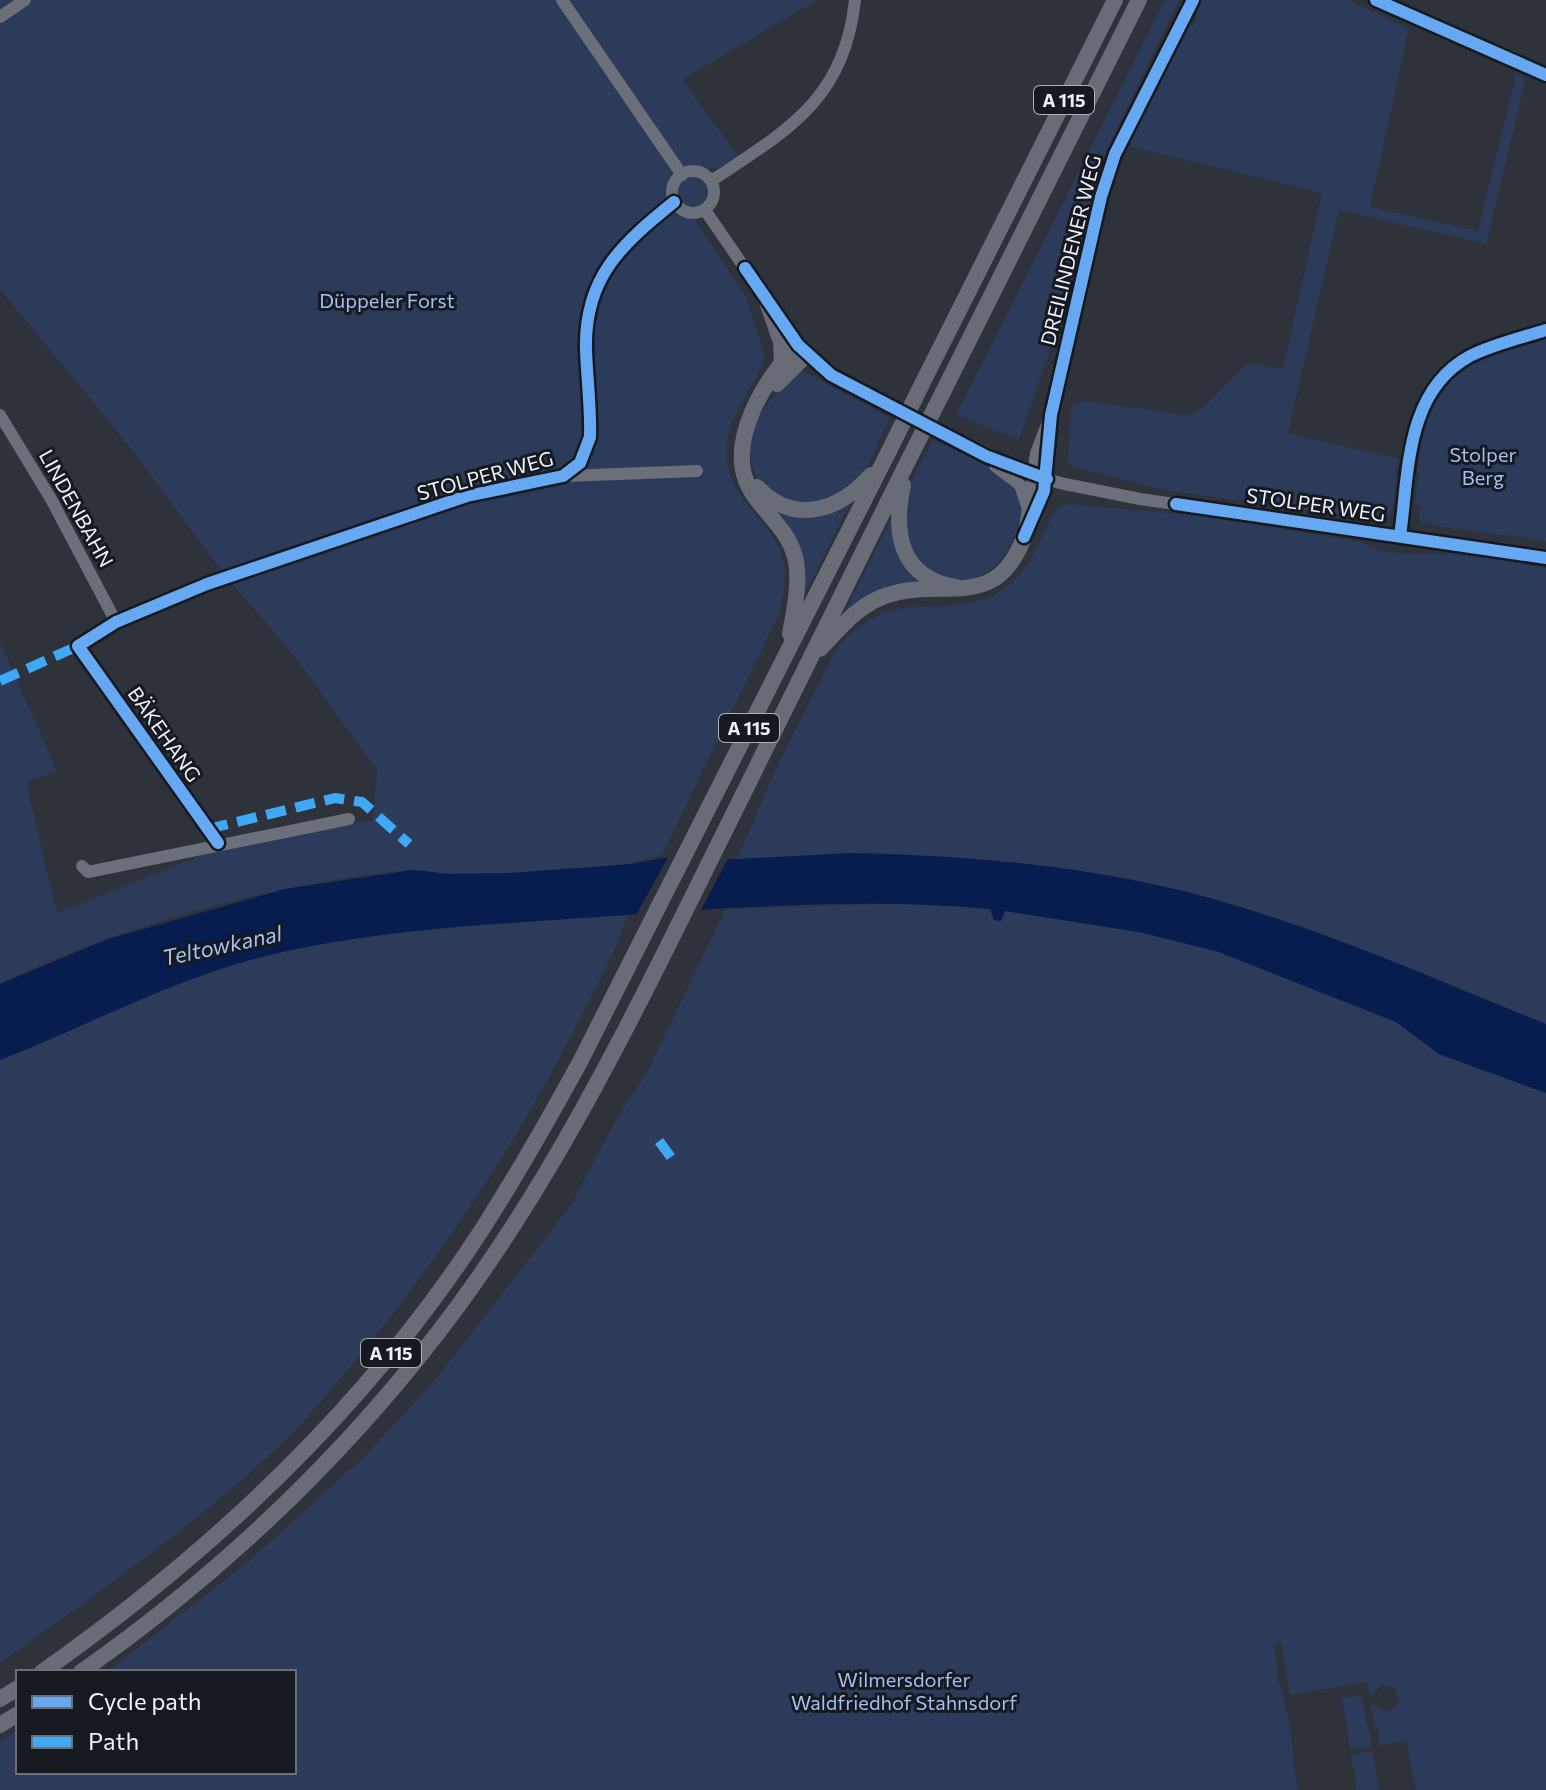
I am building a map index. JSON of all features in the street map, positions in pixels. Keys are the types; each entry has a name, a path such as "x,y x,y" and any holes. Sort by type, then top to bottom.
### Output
{"highway":[{"name":"A 115","path":"45,1670 132,1607 260,1496 344,1409 454,1271 526,1159 640,948 1115,0"},
{"name":"A 115","path":"84,1670 204,1578 343,1445 411,1366 525,1207 580,1114 662,960 1139,0"},
{"path":"766,299 781,342 782,363"},
{"path":"787,652 796,599 796,561 784,531 749,488 743,467 747,428 758,406 782,363 802,350"},
{"path":"758,406 802,350"},
{"path":"743,467 766,496 795,510 809,511 827,508 845,499 886,456"},
{"path":"908,461 897,516 904,550 924,574 943,585 969,589"},
{"path":"808,661 845,622 887,595 969,589 985,584 1009,567 1024,537"}],"street":[{"path":"0,17 25,0"},
{"path":"562,0 682,175"},
{"path":"711,181 789,127 822,96 846,52 855,0"},
{"name":"DREILINDENER WEG","path":"1024,537 1047,479 1051,415 1101,197 1115,154 1193,0"},
{"path":"1376,0 1546,75"},
{"path":"701,173 711,181 714,197 705,210 684,211 674,202 674,184 682,175 701,173"},
{"name":"STOLPER WEG","path":"563,476 580,463 590,437 586,328 597,287 608,263 624,244 674,202"},
{"name":"STOLPER WEG","path":"705,210 802,350 831,375 986,456 1047,479 1140,499 1546,558"},
{"path":"1400,536 1415,435 1421,406 1429,393 1448,372 1472,355 1546,330"},
{"name":"LINDENBAHN","path":"0,415 51,499 116,622"},
{"name":"DREILINDENER WEG","path":"1024,537 1040,440 1051,415"},
{"path":"986,456 1020,485 1027,509"},
{"name":"STOLPER WEG","path":"78,646 116,622 170,597 467,496 563,476 697,471"},
{"name":"BÄKEHANG","path":"78,646 218,843"},
{"path":"82,866 88,872 205,850 218,843 349,819"}],"green space":[{"name":"Düppeler Forst","path":"0,0 817,0 682,80 738,156 710,169 672,169 666,204 675,214 694,218 746,297 765,357 733,420 727,442 727,461 738,491 775,541 784,564 785,578 780,612 662,855 584,870 446,874 409,870 304,885 251,896 148,925 48,962 0,984 0,642 57,771 26,782 57,913 217,849 373,820 377,770 295,657 221,570 129,446 0,289"},
{"path":"1165,0 1179,0 1106,152 1083,225 1060,320 1019,440 956,415"},
{"path":"1202,0 1347,0 1409,28 1370,207 1478,231 1516,74 1526,78 1486,244 1339,210 1288,433 1398,459 1393,509 1389,517 1380,520 1163,490 1074,467 1068,461 1071,407 1086,401 1185,415 1202,408 1248,363 1283,369 1322,193 1132,147 1130,141 1190,25 1193,26"},
{"path":"694,176 705,181 710,192 705,203 694,208 683,203 678,192 683,181"},
{"name":"Stolper Berg","path":"1546,338 1546,541 1435,526 1427,521 1424,525 1419,518 1421,506 1415,504 1419,462 1428,421 1437,400 1463,371 1480,361"},
{"path":"800,369 890,418 869,464 858,480 836,496 820,501 803,502 773,493 761,483 753,469 750,451 754,428 766,406"},
{"path":"933,440 994,470 1014,487 1021,500 1020,519 1006,553 989,571 970,579 950,579 931,571 916,555 906,532 907,494"},
{"path":"854,495 801,602 802,581 764,498 781,508"},
{"path":"1067,504 1202,516 1361,542 1394,553 1465,555 1546,568 1546,1024 1280,920 1179,890 1117,877 1054,867 928,857 737,859 778,764 837,648 860,626 882,614 903,608 966,604 988,598 1009,585 1031,559 1057,508"},
{"path":"892,517 932,582 843,616"},
{"name":"Wilmersdorfer Waldfriedhof Stahnsdorf","path":"910,903 990,909 994,920 1001,921 1004,911 1139,932 1219,952 1396,1022 1439,1054 1546,1093 1546,1790 1416,1790 1406,1741 1378,1745 1378,1727 1375,1727 1370,1702 1381,1710 1392,1710 1399,1702 1395,1688 1381,1685 1370,1698 1367,1682 1290,1695 1281,1642 1274,1644 1279,1674 1276,1679 1288,1714 1298,1790 0,1790 0,1741 16,1731 16,1774 296,1774 296,1670 110,1670 248,1562 365,1456 435,1380 571,1205 617,1118 649,1069 725,909"},
{"path":"628,915 610,960 552,1072 505,1153 426,1269 336,1384 290,1436 211,1506 0,1663 0,1060 157,992 254,959 346,940 393,934"},
{"path":"1361,1695 1372,1746 1350,1749 1342,1698"},
{"path":"1373,1751 1379,1790 1357,1790 1351,1755"}],"water":[{"name":"Teltowkanal","path":"852,853 950,857 1048,866 1193,894 1279,919 1546,1024 1546,1093 1439,1054 1396,1022 1219,952 1139,932 1005,911 1001,921 994,920 990,909 892,904 793,905 645,914 467,926 339,941 254,959 189,980 0,1060 0,984 108,939 285,889 413,870 449,874 509,873 632,864 662,858 737,859"}],"pier":[{"path":"731,853 699,914 634,919 670,854"}],"marked path":[{"path":"0,681 78,646"},
{"path":"208,829 335,798 362,802 409,844"},
{"path":"659,1141 673,1160"}],"cycle path":[{"path":"1024,537 1044,491 1051,415 1101,197 1115,154 1193,0"},
{"path":"1376,0 1546,75"},
{"path":"218,843 78,646 116,622 207,584 467,496 563,476 580,463 590,437 587,324 599,282 623,248 674,202"},
{"path":"745,268 798,345 831,375 986,456 1047,479"},
{"path":"1400,536 1414,435 1433,390 1449,371 1470,356 1546,330"},
{"path":"1176,504 1546,558"}]}
